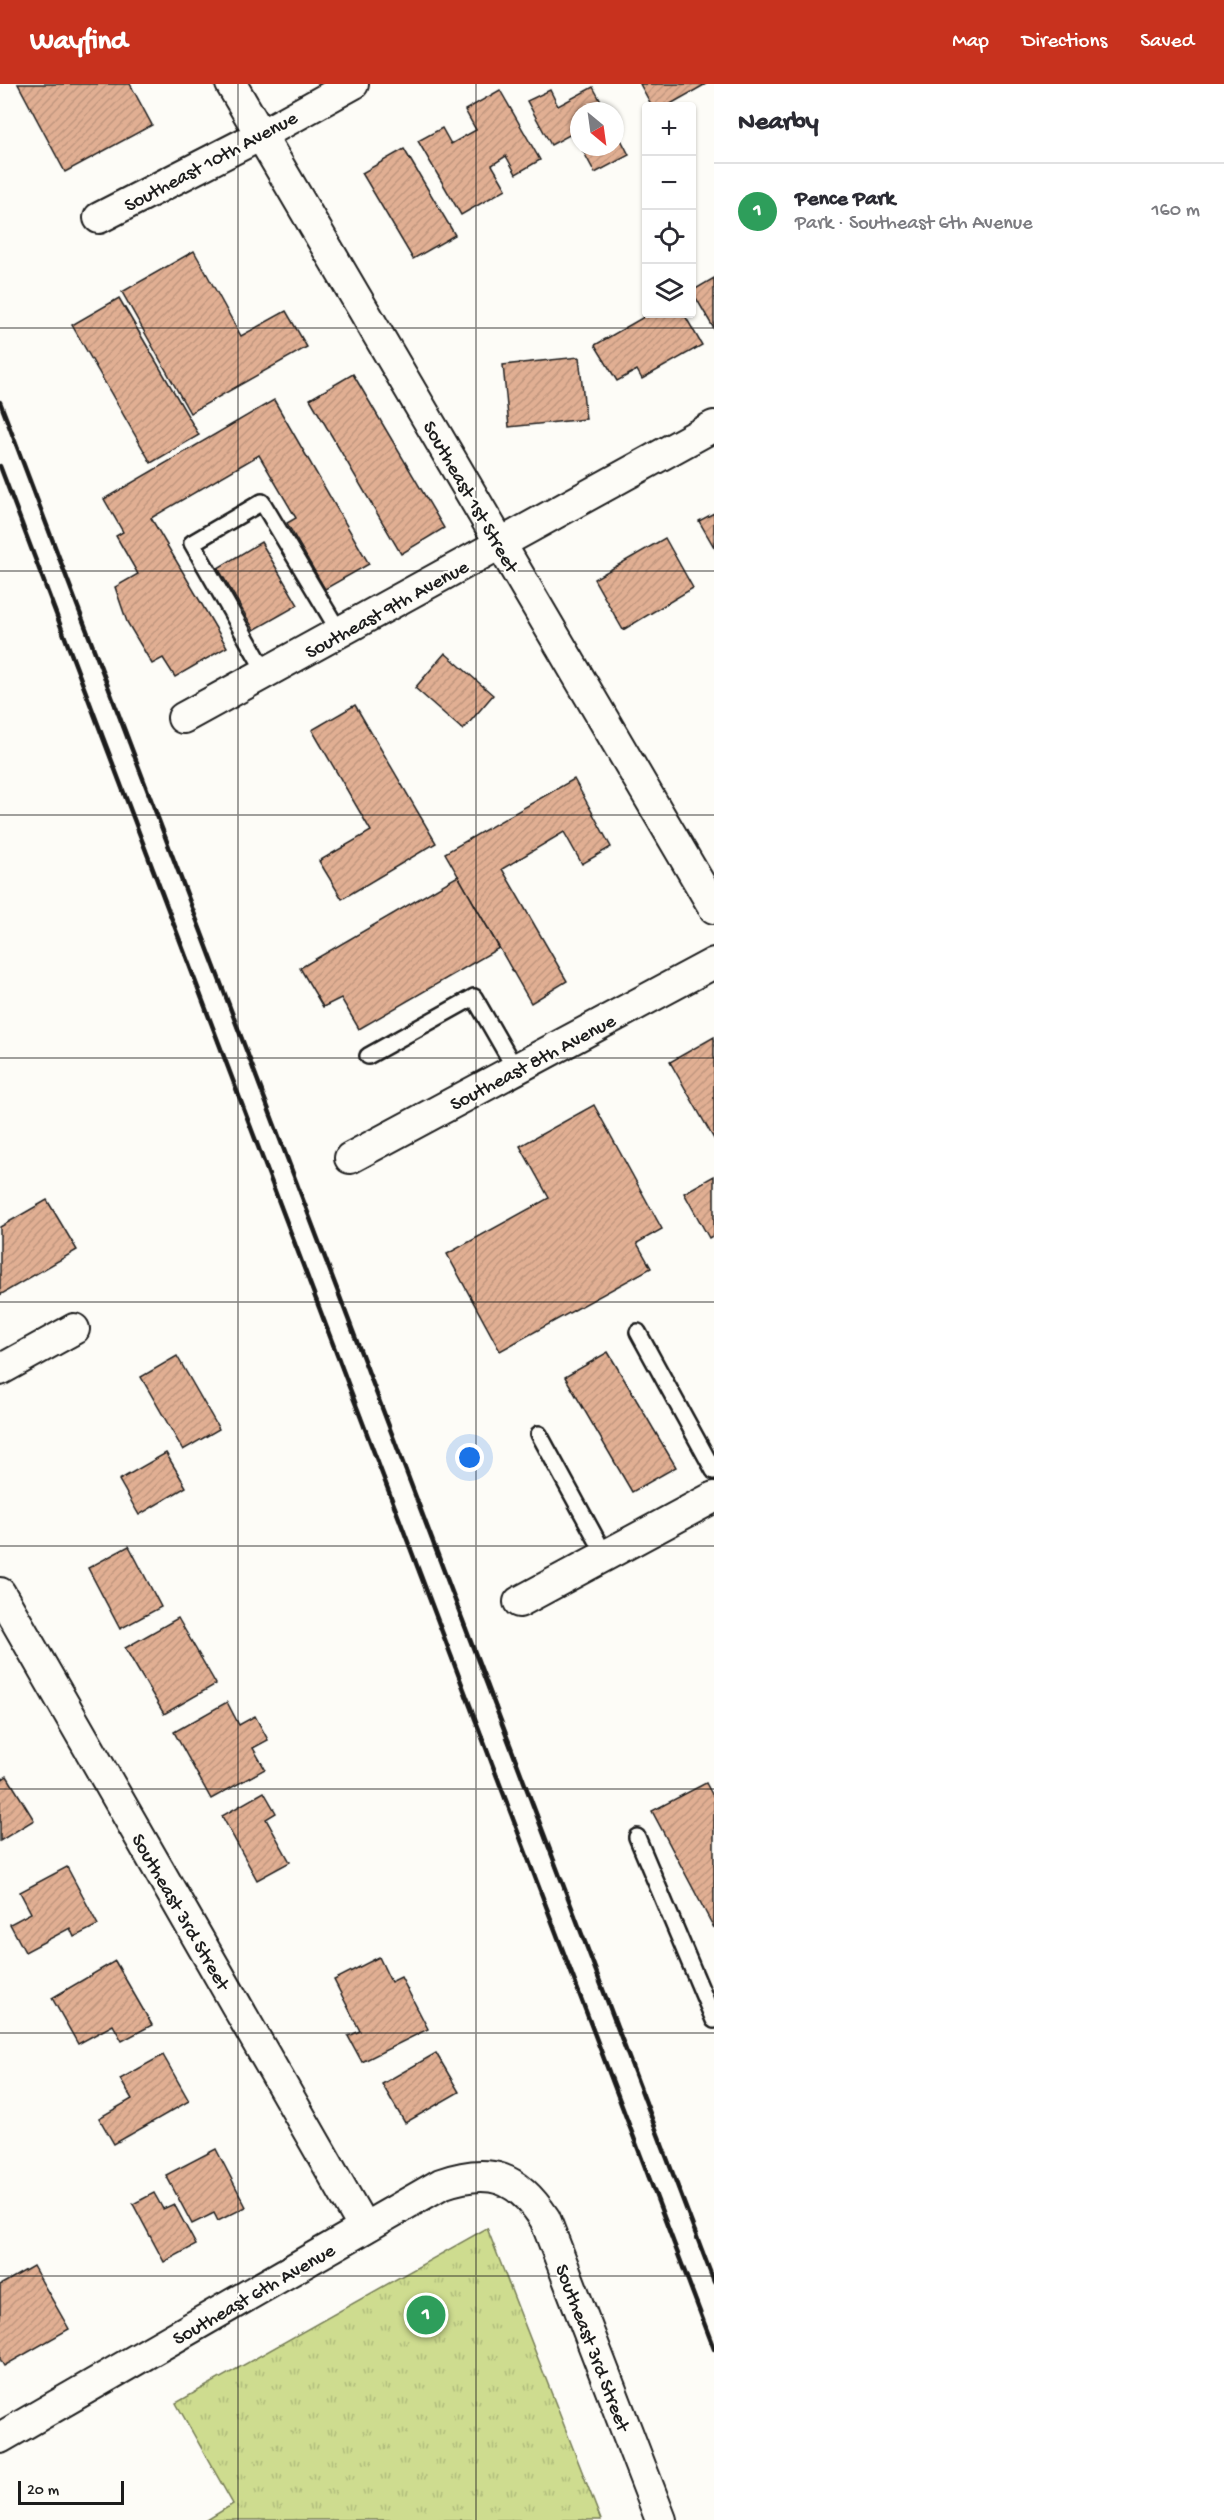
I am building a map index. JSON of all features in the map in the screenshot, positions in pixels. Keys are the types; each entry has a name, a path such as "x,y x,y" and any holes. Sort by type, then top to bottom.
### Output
{"street":[{"name":"Southeast 1st Street","path":"231,84 714,908"},
{"name":"Southeast 10th Avenue","path":"99,218 261,135 353,84"},
{"name":"Southeast 9th Avenue","path":"183,718 714,426"},
{"name":"Southeast 8th Avenue","path":"351,1158 714,963"},
{"path":"0,1370 74,1329"},
{"path":"519,1602 714,1497"},
{"name":"Southeast 3rd Street","path":"0,1593 364,2228"},
{"name":"Southeast 6th Avenue","path":"0,2438 441,2184 465,2176 489,2175 512,2184"},
{"name":"Southeast 3rd Street","path":"512,2184 531,2199 545,2219 661,2520"}],"lane":[{"path":"266,673 192,543 262,502 340,633"},
{"path":"368,1056 474,997 516,1070"},
{"path":"638,1332 714,1471"},
{"path":"539,1434 605,1555"},
{"path":"637,1837 714,2020"}],"green space":[{"path":"487,2228 601,2520 207,2520 233,2504 176,2403"}],"building":[{"path":"18,84 130,84 152,125 65,172"},
{"path":"640,84 706,84 674,102 650,102"},
{"path":"593,87 601,102 570,102 570,135 551,145 527,101 550,90 558,106"},
{"path":"500,90 540,160 516,174 506,156 492,165 506,189 461,215 418,141 442,128 451,144 476,130 465,110"},
{"path":"624,145 629,155 595,173 586,156 624,156"},
{"path":"404,149 455,235 413,259 362,173"},
{"path":"194,251 241,336 286,311 307,347 190,413 122,292"},
{"path":"714,278 714,329 696,298 696,289"},
{"path":"119,298 199,435 151,463 72,325"},
{"path":"642,318 686,318 702,345 642,379 637,370 617,381 595,345"},
{"path":"579,357 586,419 509,427 503,365"},
{"path":"353,374 444,528 401,554 310,399"},
{"path":"274,400 369,564 325,589 287,523 296,518 259,455 151,518 227,647 175,677 163,658 152,664 127,622 115,587 138,574 116,536 123,532 104,499"},
{"path":"714,513 714,547 699,521"},
{"path":"665,538 693,588 623,630 594,579"},
{"path":"261,542 298,605 254,630 218,568"},
{"path":"445,653 493,695 463,730 415,688"},
{"path":"355,705 436,843 342,899 319,861 371,831 312,730"},
{"path":"574,779 611,847 582,864 564,832 502,869 567,981 531,1003 445,853"},
{"path":"458,876 499,948 359,1029 341,998 323,1007 300,968"},
{"path":"714,1037 714,1139 670,1062"},
{"path":"594,1105 662,1229 637,1243 651,1268 500,1351 447,1254 549,1198 520,1146"},
{"path":"714,1176 714,1235 709,1238 684,1193"},
{"path":"47,1200 77,1250 0,1295 0,1227"},
{"path":"608,1352 676,1467 632,1492 565,1377"},
{"path":"177,1356 219,1429 183,1450 141,1377"},
{"path":"166,1453 186,1487 139,1515 119,1480"},
{"path":"129,1546 161,1607 120,1629 88,1568"},
{"path":"178,1618 216,1684 164,1714 125,1648"},
{"path":"227,1702 239,1725 255,1716 268,1740 253,1748 265,1769 211,1799 174,1732"},
{"path":"7,1776 34,1820 0,1841 0,1781"},
{"path":"706,1783 714,1798 714,1928 652,1811"},
{"path":"264,1792 276,1813 266,1819 290,1862 257,1880 222,1816"},
{"path":"67,1867 98,1925 74,1937 70,1928 25,1952 10,1924 31,1913 20,1892"},
{"path":"379,1957 391,1982 401,1977 428,2029 362,2062 348,2036 360,2031 334,1980"},
{"path":"115,1961 152,2025 122,2041 113,2025 78,2044 52,1998"},
{"path":"436,2053 459,2092 405,2123 382,2084"},
{"path":"163,2055 189,2101 114,2144 99,2118 132,2099 120,2079"},
{"path":"216,2149 246,2207 218,2221 214,2213 192,2224 166,2175"},
{"path":"154,2193 163,2209 174,2204 196,2245 164,2262 133,2204"},
{"path":"33,2266 69,2329 4,2366 0,2359 0,2285"}],"railway":[{"path":"0,402 714,2282"},
{"path":"0,466 714,2349"}],"place":[{"name":"Pence Park","path":"426,2315"}]}
